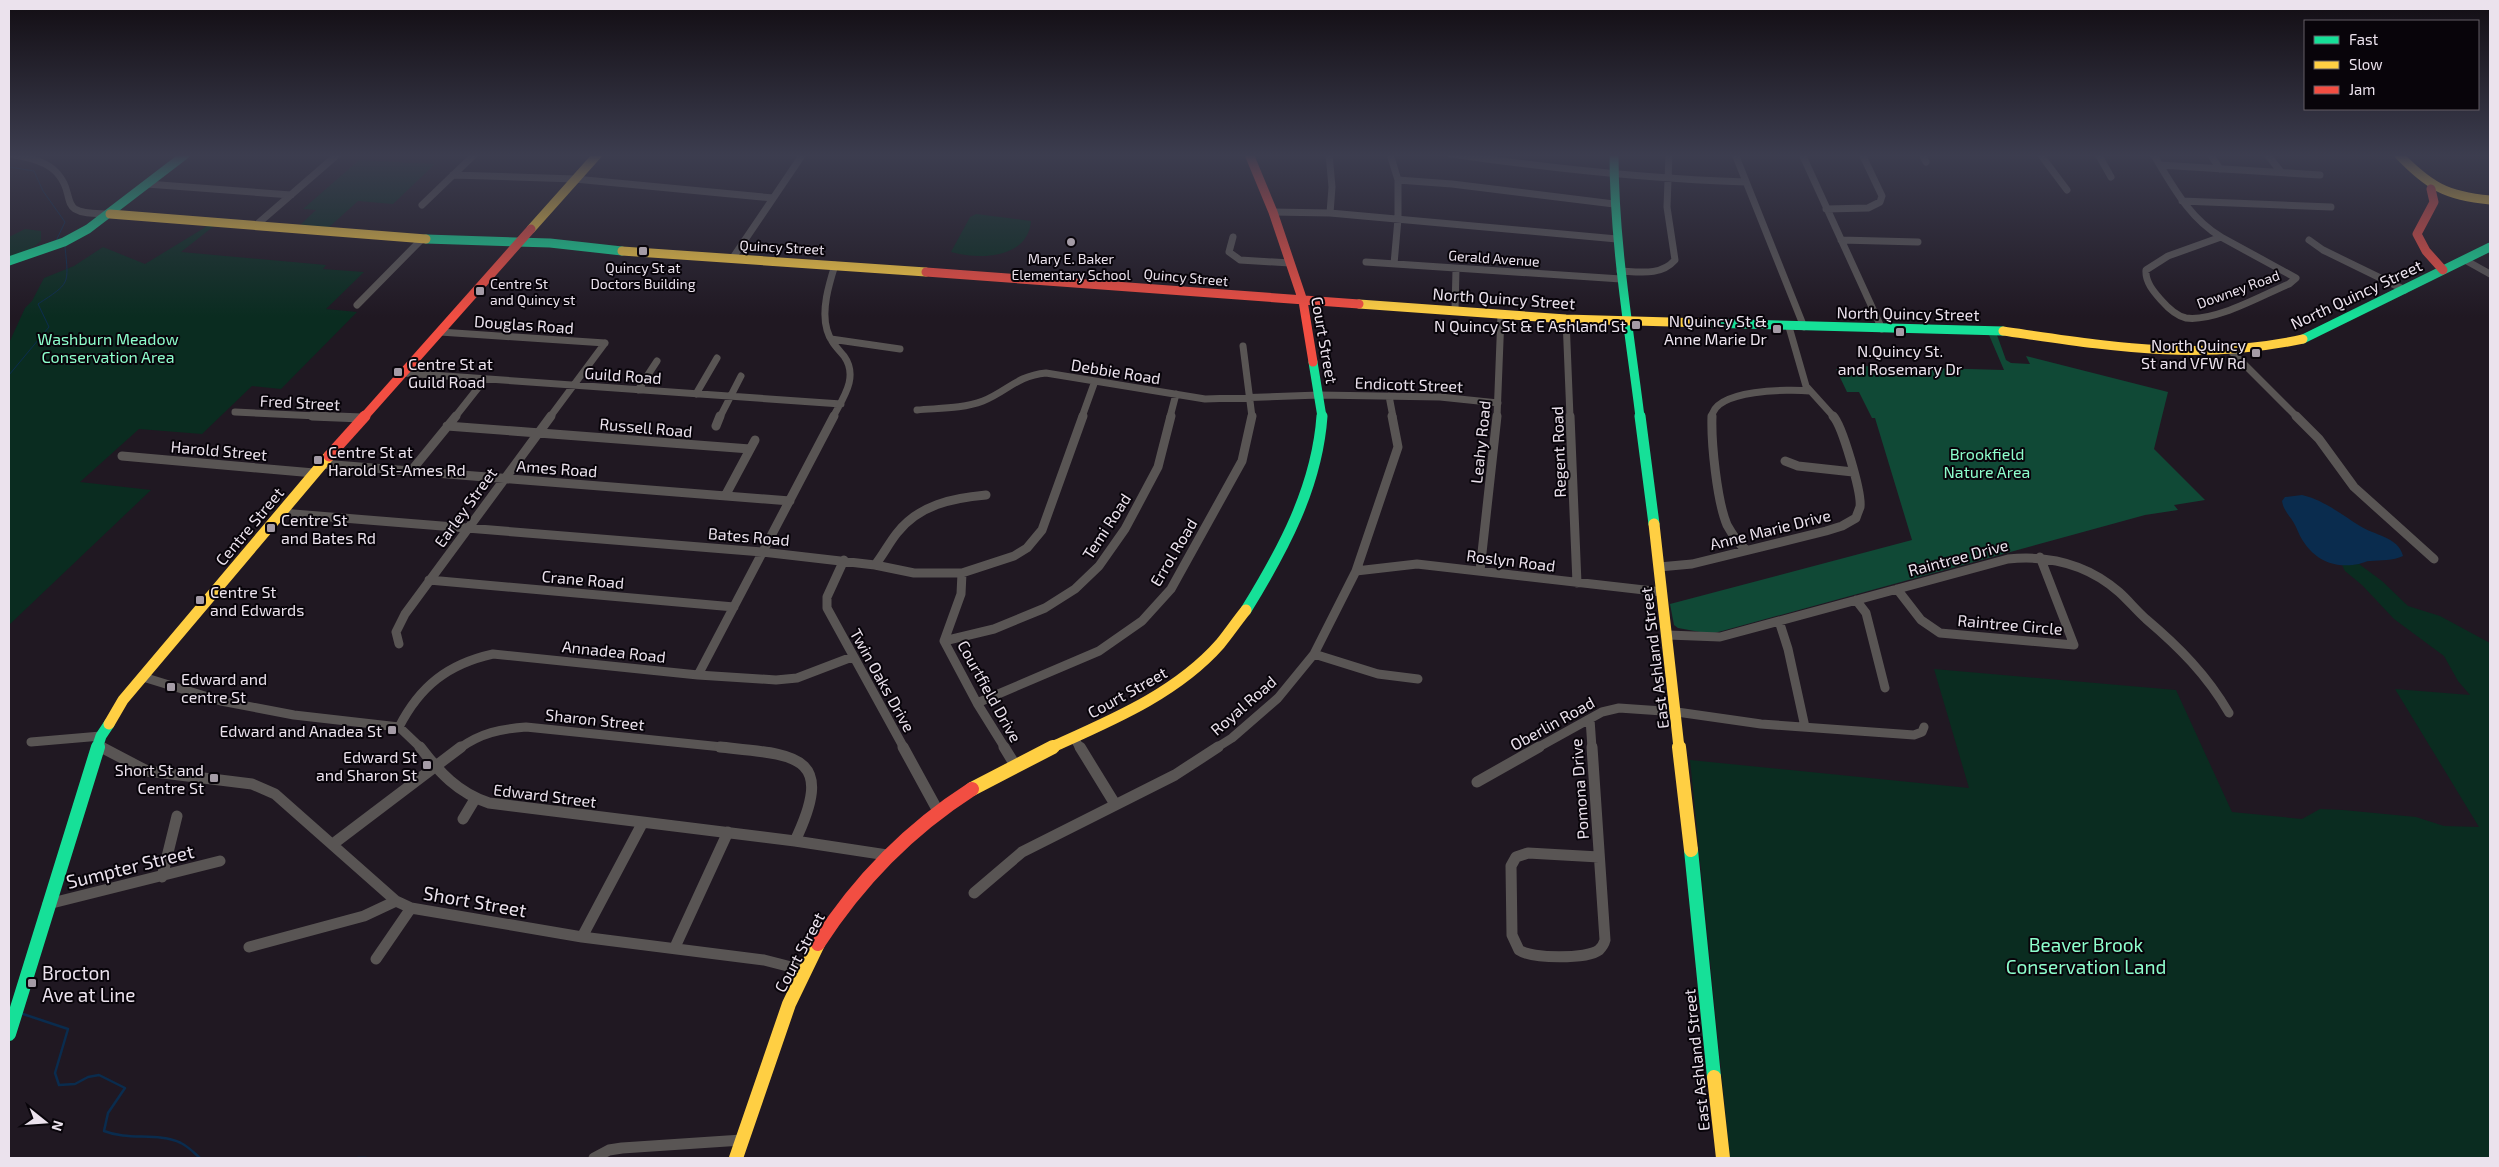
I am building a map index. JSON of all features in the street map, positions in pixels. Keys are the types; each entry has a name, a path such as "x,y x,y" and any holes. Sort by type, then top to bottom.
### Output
{"main road":[{"path":"9,261 74,238 117,208"},
{"name":"Centre Street","path":"9,1034 100,741 123,700 314,473 550,208"},
{"name":"Court Street","path":"736,1158 788,1006 804,970 838,913 887,855 938,811 1015,765 1132,711 1169,690 1202,664 1243,619 1312,481 1320,454 1322,430 1319,396 1303,301 1272,208"},
{"name":"East Ashland Street","path":"1614,208 1616,239 1677,712 1723,1158"},
{"path":"2431,208 2417,234 2426,251 2443,270"},
{"name":"Quincy Street","path":"110,214 422,238 522,241 658,255 835,265 1303,301"},
{"name":"North Quincy Street","path":"1303,301 1627,322 1998,331 2164,351 2232,352 2276,346 2312,336 2490,247"}],"street":[{"path":"76,208 110,214"},
{"path":"255,226 275,208"},
{"path":"732,260 766,208"},
{"path":"1330,208 1330,213"},
{"path":"1394,264 1398,208"},
{"name":"Gerald Avenue","path":"1366,262 1621,275 1660,271 1667,268 1675,260 1666,208"},
{"path":"1757,208 1804,327"},
{"path":"1849,208 1826,209 1882,329"},
{"path":"2188,208 2200,222 2222,238"},
{"path":"1273,212 1330,213 1616,239"},
{"path":"1233,237 1229,252 1236,259 1290,263"},
{"path":"357,306 422,238"},
{"name":"Downey Road","path":"2222,238 2296,278 2288,284 2206,316 2189,318 2174,314 2150,286 2146,272 2147,267 2158,260 2222,238"},
{"path":"1841,240 1918,242"},
{"path":"2309,240 2323,250 2405,290"},
{"path":"2465,260 2490,274"},
{"path":"698,675 849,386 851,368 827,331 826,320 835,265"},
{"path":"1455,312 1456,268"},
{"name":"Leahy Road","path":"1480,571 1498,403 1500,315"},
{"name":"Regent Road","path":"1566,319 1577,583"},
{"name":"Anne Marie Drive","path":"1659,567 1692,564 1842,526 1856,518 1860,506 1853,472 1836,419 1810,391 1803,380 1788,326"},
{"name":"Douglas Road","path":"440,332 605,343"},
{"path":"831,339 900,348"},
{"name":"Earley Street","path":"399,644 395,637 396,630 429,580 605,343"},
{"name":"Errol Road","path":"977,703 1099,651 1142,621 1172,589 1242,461 1252,418 1243,346"},
{"path":"2232,352 2319,439 2354,487 2434,560"},
{"path":"696,394 717,358"},
{"path":"638,390 657,360"},
{"name":"Debbie Road","path":"917,410 982,402 1017,378 1031,374 1046,373 1205,399 1319,396"},
{"name":"Guild Road","path":"403,374 840,404"},
{"path":"716,426 729,396 741,376"},
{"path":"411,471 485,379"},
{"name":"Bates Road","path":"281,513 762,552 844,560 914,573 962,573 1014,556 1027,548 1042,530 1095,381"},
{"path":"1746,550 1732,532 1724,515 1711,428 1713,411 1718,404 1739,396 1791,389 1810,391"},
{"name":"Temi Road","path":"944,640 994,629 1045,608 1075,589 1099,566 1125,530 1158,467 1176,394"},
{"name":"Endicott Street","path":"1319,396 1440,397 1498,403"},
{"name":"Royal Road","path":"974,893 1022,852 1175,775 1232,738 1278,698 1314,654 1356,571 1398,447 1389,396"},
{"name":"Fred Street","path":"236,412 362,418"},
{"name":"Russell Road","path":"447,426 750,449"},
{"path":"725,496 756,440"},
{"name":"Harold Street","path":"122,456 314,473"},
{"path":"1785,461 1798,466 1853,472"},
{"name":"Ames Road","path":"322,464 790,501"},
{"path":"875,565 906,523 917,513 944,500 986,494"},
{"name":"Raintree Circle","path":"1897,589 1920,618 1931,629 1940,633 2074,645 2040,556"},
{"name":"Raintree Drive","path":"1668,635 1720,637 2008,559 2040,556 2089,571 2114,587 2146,619 2176,642 2212,682 2229,713"},
{"name":"Twin Oaks Drive","path":"844,560 827,597 827,608 852,657 938,811"},
{"name":"Roslyn Road","path":"1356,571 1417,564 1662,592"},
{"name":"Courtfield Drive","path":"962,573 961,594 944,640 977,703 1015,765"},
{"name":"Crane Road","path":"429,580 734,607"},
{"path":"1856,600 1868,620 1885,688"},
{"path":"1779,621 1788,649 1805,727"},
{"name":"Annadea Road","path":"399,727 407,708 438,676 470,658 493,654 698,675 776,680 798,678 852,657"},
{"path":"1314,654 1378,674 1418,679"},
{"path":"143,677 221,702 294,715 399,727"},
{"name":"Oberlin Road","path":"1477,782 1610,708 1677,712 1761,724 1914,735 1922,732 1924,727"},
{"name":"Pomona Drive","path":"1590,719 1605,940 1600,949 1592,953 1536,956 1521,953 1514,945 1512,935 1512,866 1516,857 1528,853 1599,857"},
{"name":"Edward Street","path":"399,727 412,736 434,766 476,799 504,806 728,832 887,855"},
{"name":"Sharon Street","path":"333,844 434,766 471,740 494,730 526,727 776,753 790,757 805,766 814,782 812,804 795,841"},
{"path":"1074,738 1115,804"},
{"path":"31,742 100,741"},
{"name":"Short Street","path":"100,741 133,766 147,771 252,784 275,794 396,901 411,908 437,914 582,937 675,947 764,960 804,970"},
{"path":"463,819 476,799"},
{"path":"162,877 177,816"},
{"path":"582,937 643,822"},
{"path":"675,947 728,832"},
{"name":"Sumpter Street","path":"48,904 220,861"},
{"path":"249,947 364,916 396,901"},
{"path":"376,959 411,908"},
{"path":"594,1158 609,1150 628,1147 742,1140"}],"green space":[{"path":"350,208 327,229 298,227 316,210 303,209"},
{"path":"976,214 1031,221 1028,234 1012,250 1000,254 975,256 951,252 970,217"},
{"name":"Washburn Meadow Conservation Area","path":"209,225 214,226 181,252 326,265 323,269 364,272 326,309 357,312 281,389 252,386 202,434 139,429 80,482 151,490 9,625 9,343 25,308 32,301 44,278 74,266 103,247 145,264"},
{"path":"25,229 41,231 41,241 27,252 9,257 9,237"},
{"name":"Brookfield Nature Area","path":"1989,335 1997,335 2006,360 2011,363 2030,364 2026,356 2168,392 2154,449 2205,500 2174,505 2178,510 2145,515 1711,634 1678,628 1674,625 1670,604 1912,540 1875,418 1872,418 1859,392 1847,392 1836,369 1859,369 1859,366 2004,370"},
{"name":"Beaver Brook Conservation Land","path":"2359,564 2382,581 2408,606 2440,616 2490,643 2490,1158 1730,1158 1690,760 1969,788 1934,669 2176,690 2232,812 2302,819 2320,809 2343,810 2416,817 2444,826 2479,827 2395,689 2470,695 2458,681 2444,656 2394,619 2362,585 2345,571 2342,565"}],"water":[{"path":"2302,495 2325,504 2365,529 2385,537 2401,550 2403,556 2391,560 2369,561 2348,565 2338,565 2320,558 2306,545 2283,505 2282,501 2285,497"}],"waterway":[{"path":"55,208 65,222 56,241"},
{"path":"9,375 49,327 38,304 56,292 65,282 67,276 65,247"},
{"path":"23,1014 68,1029 55,1073 59,1085 75,1084 88,1077 99,1075 125,1088 108,1113 104,1131 123,1136 172,1140 189,1148 200,1158"},
{"path":"358,1158 366,1158"}],"traffic: fast":[{"path":"9,261 64,242 88,229 115,208"},
{"path":"1614,208 1654,524"},
{"path":"426,239 550,243 622,251"},
{"path":"2303,339 2490,247"},
{"path":"1705,323 2003,331"},
{"path":"1246,610 1272,567 1284,542 1307,490 1315,464 1320,439 1322,408 1313,362"},
{"path":"9,1034 101,736 109,724"},
{"path":"1691,850 1714,1077"}],"traffic: slow":[{"path":"531,229 549,208"},
{"path":"110,214 426,239"},
{"path":"622,251 926,272"},
{"path":"1359,304 1566,319 1705,323"},
{"path":"2003,331 2116,346 2191,352 2229,351 2266,347 2303,339"},
{"path":"109,724 123,700 329,456"},
{"path":"1654,524 1691,850"},
{"path":"972,789 1009,768 1121,715 1156,696 1189,673 1219,645 1246,610"},
{"path":"736,1158 789,1004 818,944"},
{"path":"1714,1077 1723,1158"}],"traffic: jam":[{"path":"1272,208 1303,301 1313,362"},
{"path":"2431,208 2417,234 2426,251 2443,270"},
{"path":"329,456 531,229"},
{"path":"926,272 1359,304"},
{"path":"818,944 849,898 886,857 927,820 972,789"}],"place":[{"name":"Mary E. Baker Elementary School","path":"1071,242"},
{"name":"Quincy St at Doctors Building","path":"643,251"},
{"name":"Centre St and Quincy st","path":"480,291"},
{"name":"N Quincy St & E Ashland St","path":"1636,325"},
{"name":"N Quincy St & Anne Marie Dr","path":"1777,329"},
{"name":"N.Quincy St. and Rosemary Dr","path":"1900,332"},
{"name":"North Quincy St and VFW Rd","path":"2256,353"},
{"name":"Centre St at Guild Road","path":"398,372"},
{"name":"Centre St at Harold St-Ames Rd","path":"318,460"},
{"name":"Centre St and Bates Rd","path":"271,528"},
{"name":"Centre St and Edwards","path":"200,600"},
{"name":"Edward and centre St","path":"171,687"},
{"name":"Edward and Anadea St","path":"392,730"},
{"name":"Edward St and Sharon St","path":"427,765"},
{"name":"Short St and Centre St","path":"214,778"},
{"name":"Brocton Ave at Line","path":"32,983"}]}
